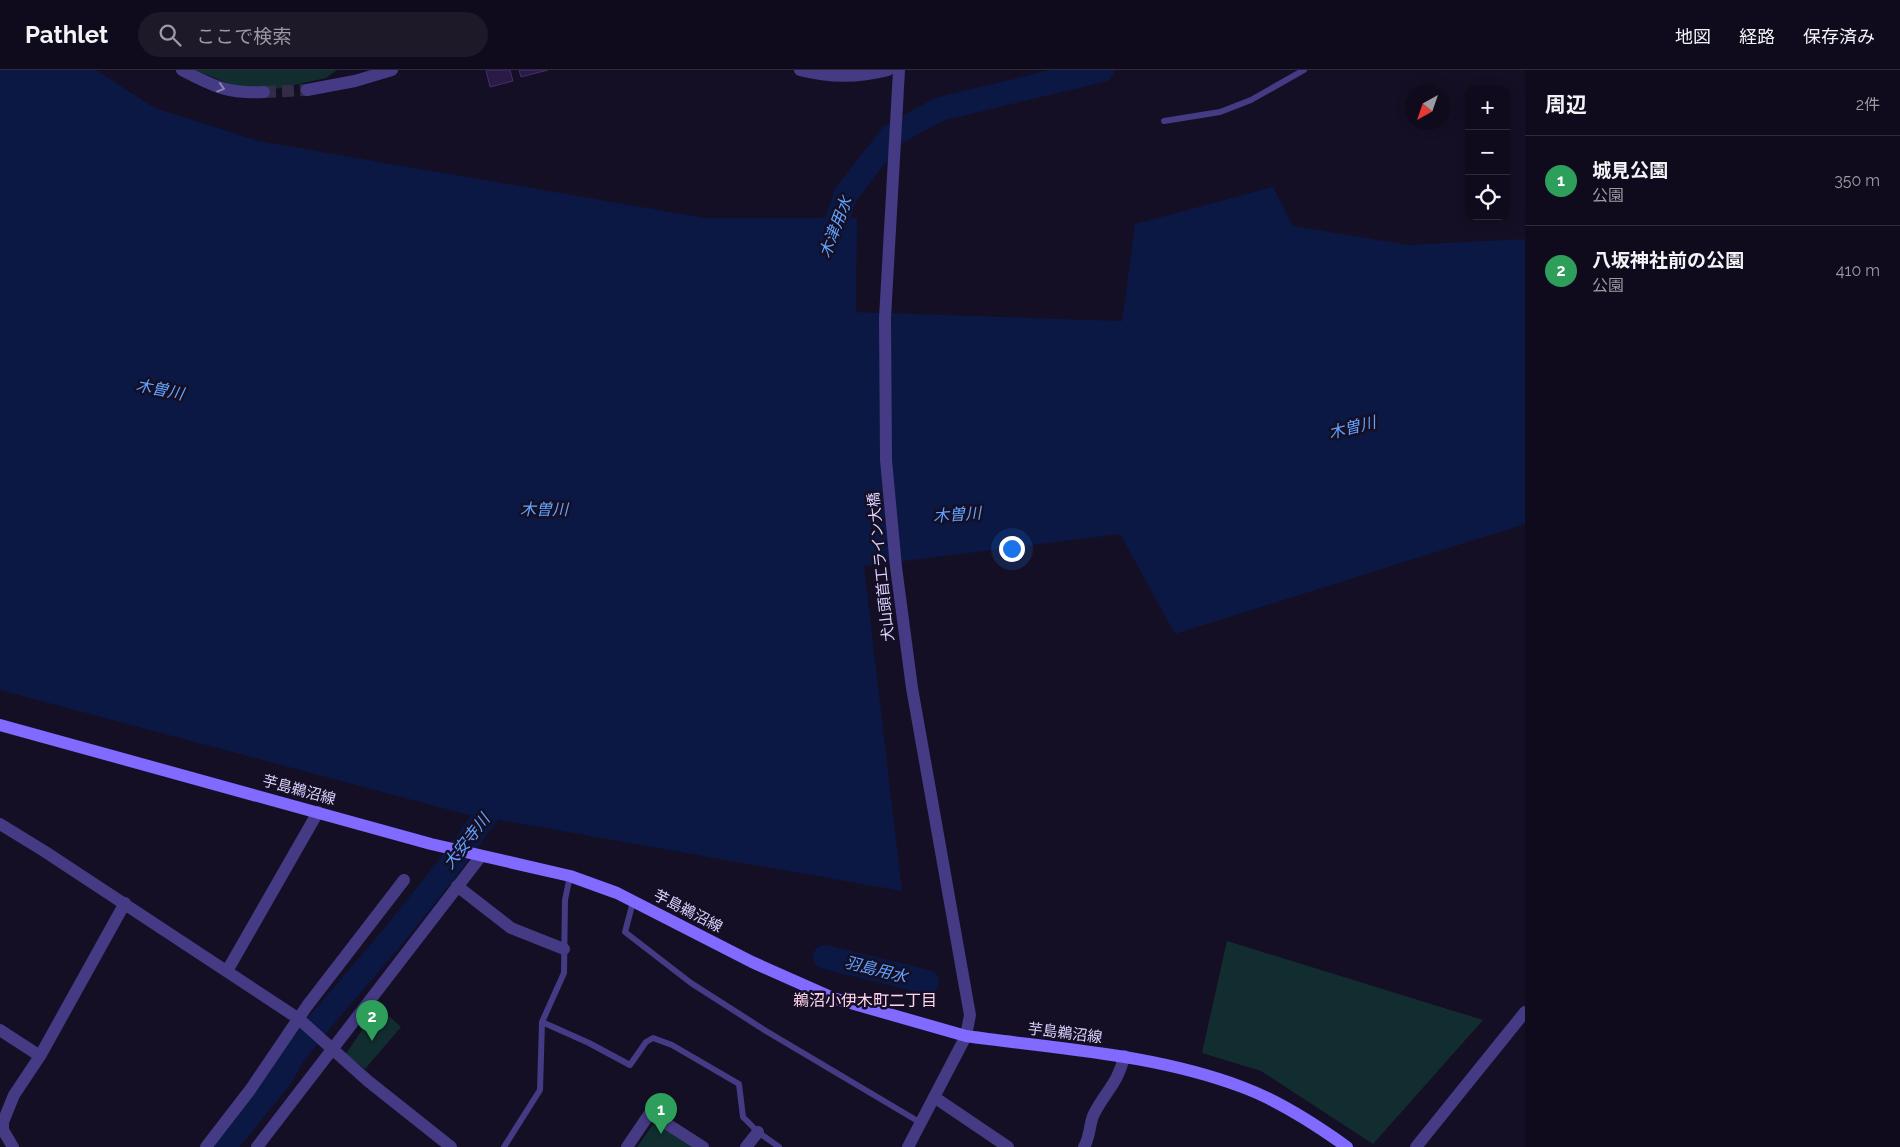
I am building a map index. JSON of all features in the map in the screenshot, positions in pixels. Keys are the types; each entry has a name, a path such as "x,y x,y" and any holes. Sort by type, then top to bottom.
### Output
{"main road":[{"name":"芋島鵜沼線","path":"0,725 431,844 570,876 617,893 752,962 834,998 966,1036 1124,1056 1202,1074 1243,1087 1285,1106 1348,1147"}],"street":[{"path":"182,70 212,86 242,93 264,92"},
{"path":"307,90 355,81 392,70"},
{"path":"800,70 836,77 870,75 888,70"},
{"name":"犬山頭首工ライン大橋","path":"899,70 885,318 886,460 896,567 912,688 970,1015 966,1036 908,1147"},
{"path":"227,971 318,812"},
{"path":"0,824 302,1021 329,1047 451,1147"},
{"path":"257,1147 329,1047 457,886 477,855"},
{"path":"206,1147 302,1021 404,880"},
{"path":"457,886 511,928 564,949"},
{"path":"13,1147 3,1130 3,1122 14,1095 40,1056 125,904"},
{"path":"1416,1147 1525,1012"},
{"path":"0,1030 40,1056"},
{"path":"1084,1147 1089,1139 1093,1117 1120,1074 1124,1056"},
{"path":"934,1097 1008,1147"},
{"path":"628,1147 650,1113 703,1147"},
{"path":"746,1147 758,1132"}],"lane":[{"path":"1164,121 1220,112 1251,100 1304,70"},
{"path":"504,1147 540,1090 542,1022 564,974 565,900 570,876"},
{"path":"634,902 626,932 691,983 766,1031 921,1123"},
{"path":"542,1022 589,1043 630,1066 646,1042 653,1038 672,1045 739,1084 743,1117 758,1132 779,1147"}],"green space":[{"path":"195,70 337,70 326,78 271,90 241,89"},
{"path":"1227,941 1483,1020 1373,1144 1261,1071 1202,1053"},
{"path":"378,1006 401,1027 365,1069 346,1054"},
{"path":"656,1120 695,1147 637,1147"}],"water":[{"name":"木曽川","path":"0,70 96,70 155,108 258,141 705,218 857,218 856,312 1122,321 1135,224 1273,187 1293,226 1408,245 1525,239 1525,524 1175,634 1120,534 864,566 902,891 465,814 0,690"}],"building":[{"path":"486,70 510,70 513,81 490,87"},
{"path":"519,70 548,70 521,77"}],"waterway":[{"name":"木津用水","path":"827,249 846,194 892,135 940,109 1102,70"},
{"name":"大安寺川","path":"224,1147 281,1077 292,1057 318,1024 391,939 447,869 504,791"},
{"name":"羽島用水","path":"825,957 927,982"}],"tunnel":[{"path":"264,92 307,90"}],"place":[{"name":"八坂神社前の公園","path":"372,1041"},
{"name":"城見公園","path":"661,1134"}],"district":[{"name":"鵜沼小伊木町二丁目","path":"865,1000"}]}
